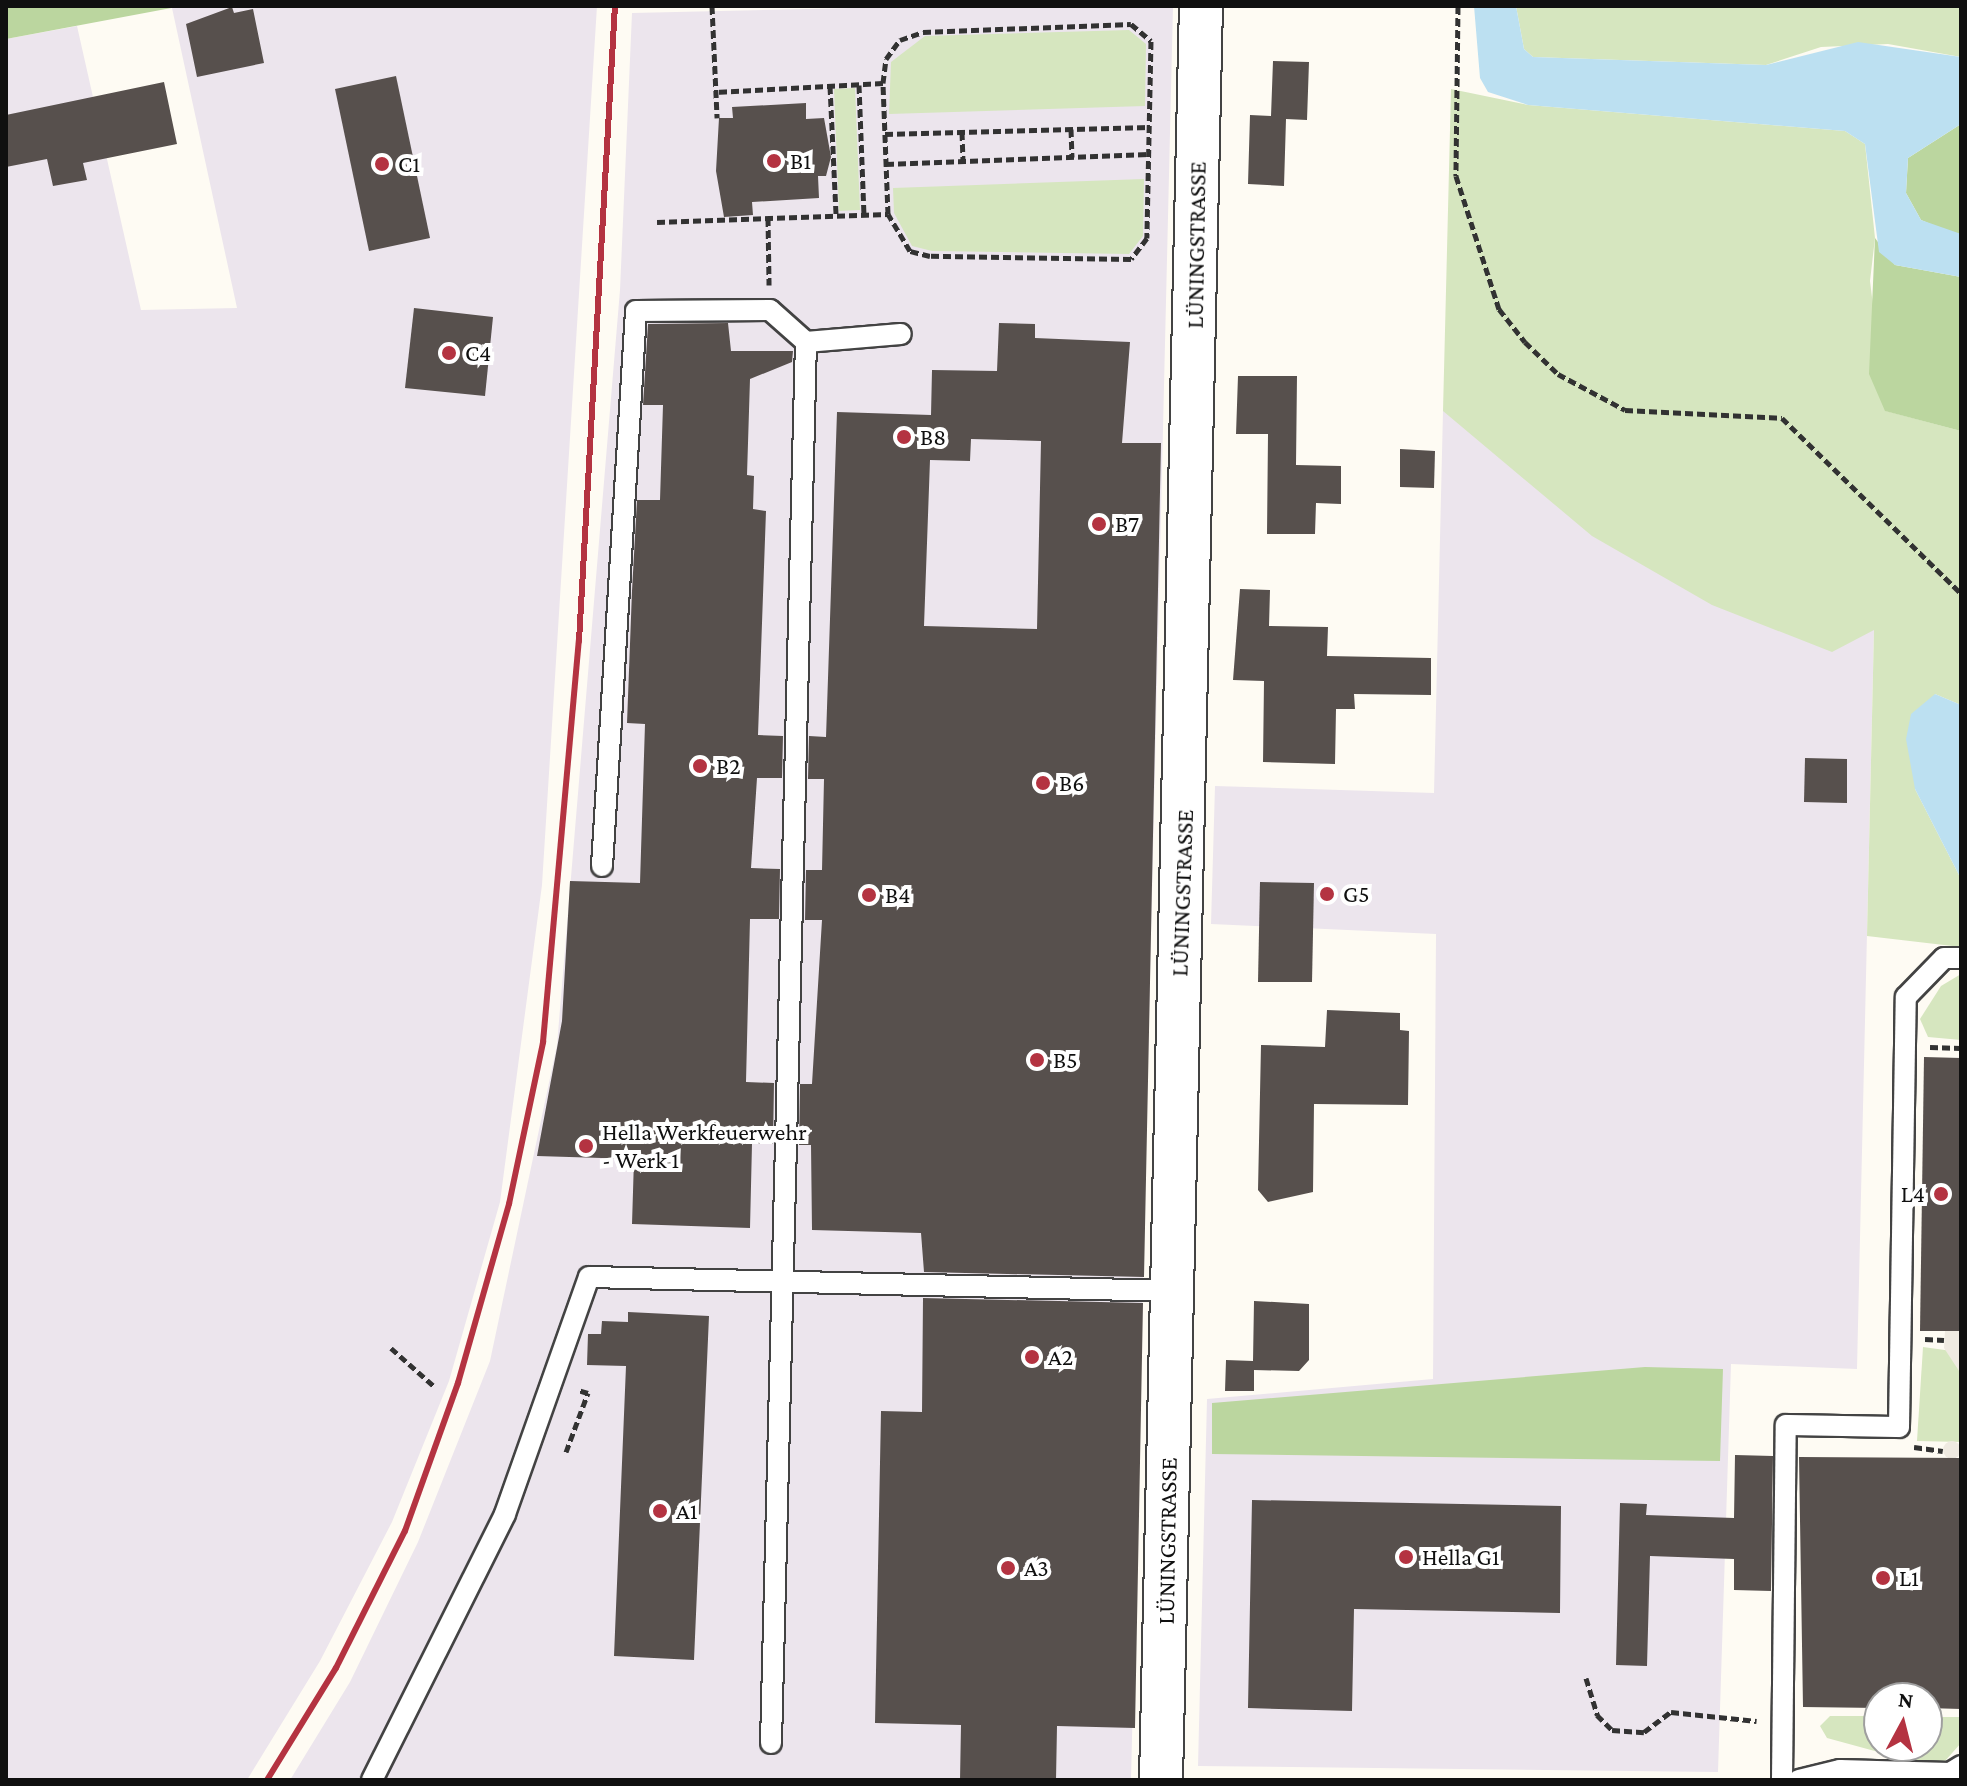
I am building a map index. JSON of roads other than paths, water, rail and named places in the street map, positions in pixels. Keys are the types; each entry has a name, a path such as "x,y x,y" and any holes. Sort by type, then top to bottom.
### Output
{"street":[{"name":"LÜNINGSTRASSE","path":"1161,1780 1201,6"}],"lane":[{"path":"602,866 636,311 770,310 806,342 901,334"},
{"path":"771,1743 806,342"},
{"path":"1782,1780 1786,1425 1899,1427 1906,997 1944,958 1961,958"},
{"path":"372,1780 505,1514 589,1277 1173,1291"},
{"path":"1799,1780 1840,1770 1950,1773 1961,1766"}],"water":[{"path":"1474,6 1516,6 1524,49 1533,57 1766,65 1858,42 1961,57 1961,124 1908,158 1906,193 1921,220 1961,234 1961,277 1895,265 1879,252 1865,144 1845,131 1528,105 1488,92 1480,78"},
{"path":"1935,694 1961,705 1961,879 1915,789 1906,739 1911,714"}],"railway":[{"path":"267,1780 336,1668 405,1531 458,1383 509,1204 543,1042 579,641 615,6"}],"place":[{"name":"B1","path":"774,161"},
{"name":"C1","path":"382,164"},
{"name":"C4","path":"449,353"},
{"name":"B8","path":"904,437"},
{"name":"B7","path":"1099,524"},
{"name":"B2","path":"700,766"},
{"name":"B6","path":"1043,783"},
{"name":"G5","path":"1327,894"},
{"name":"B4","path":"869,895"},
{"name":"B5","path":"1037,1060"},
{"name":"Hella Werkfeuerwehr - Werk 1","path":"586,1146"},
{"name":"L4","path":"1941,1194"},
{"name":"A2","path":"1032,1357"},
{"name":"A1","path":"660,1511"},
{"name":"Hella G1","path":"1406,1557"},
{"name":"A3","path":"1008,1568"},
{"name":"L1","path":"1883,1578"}]}
